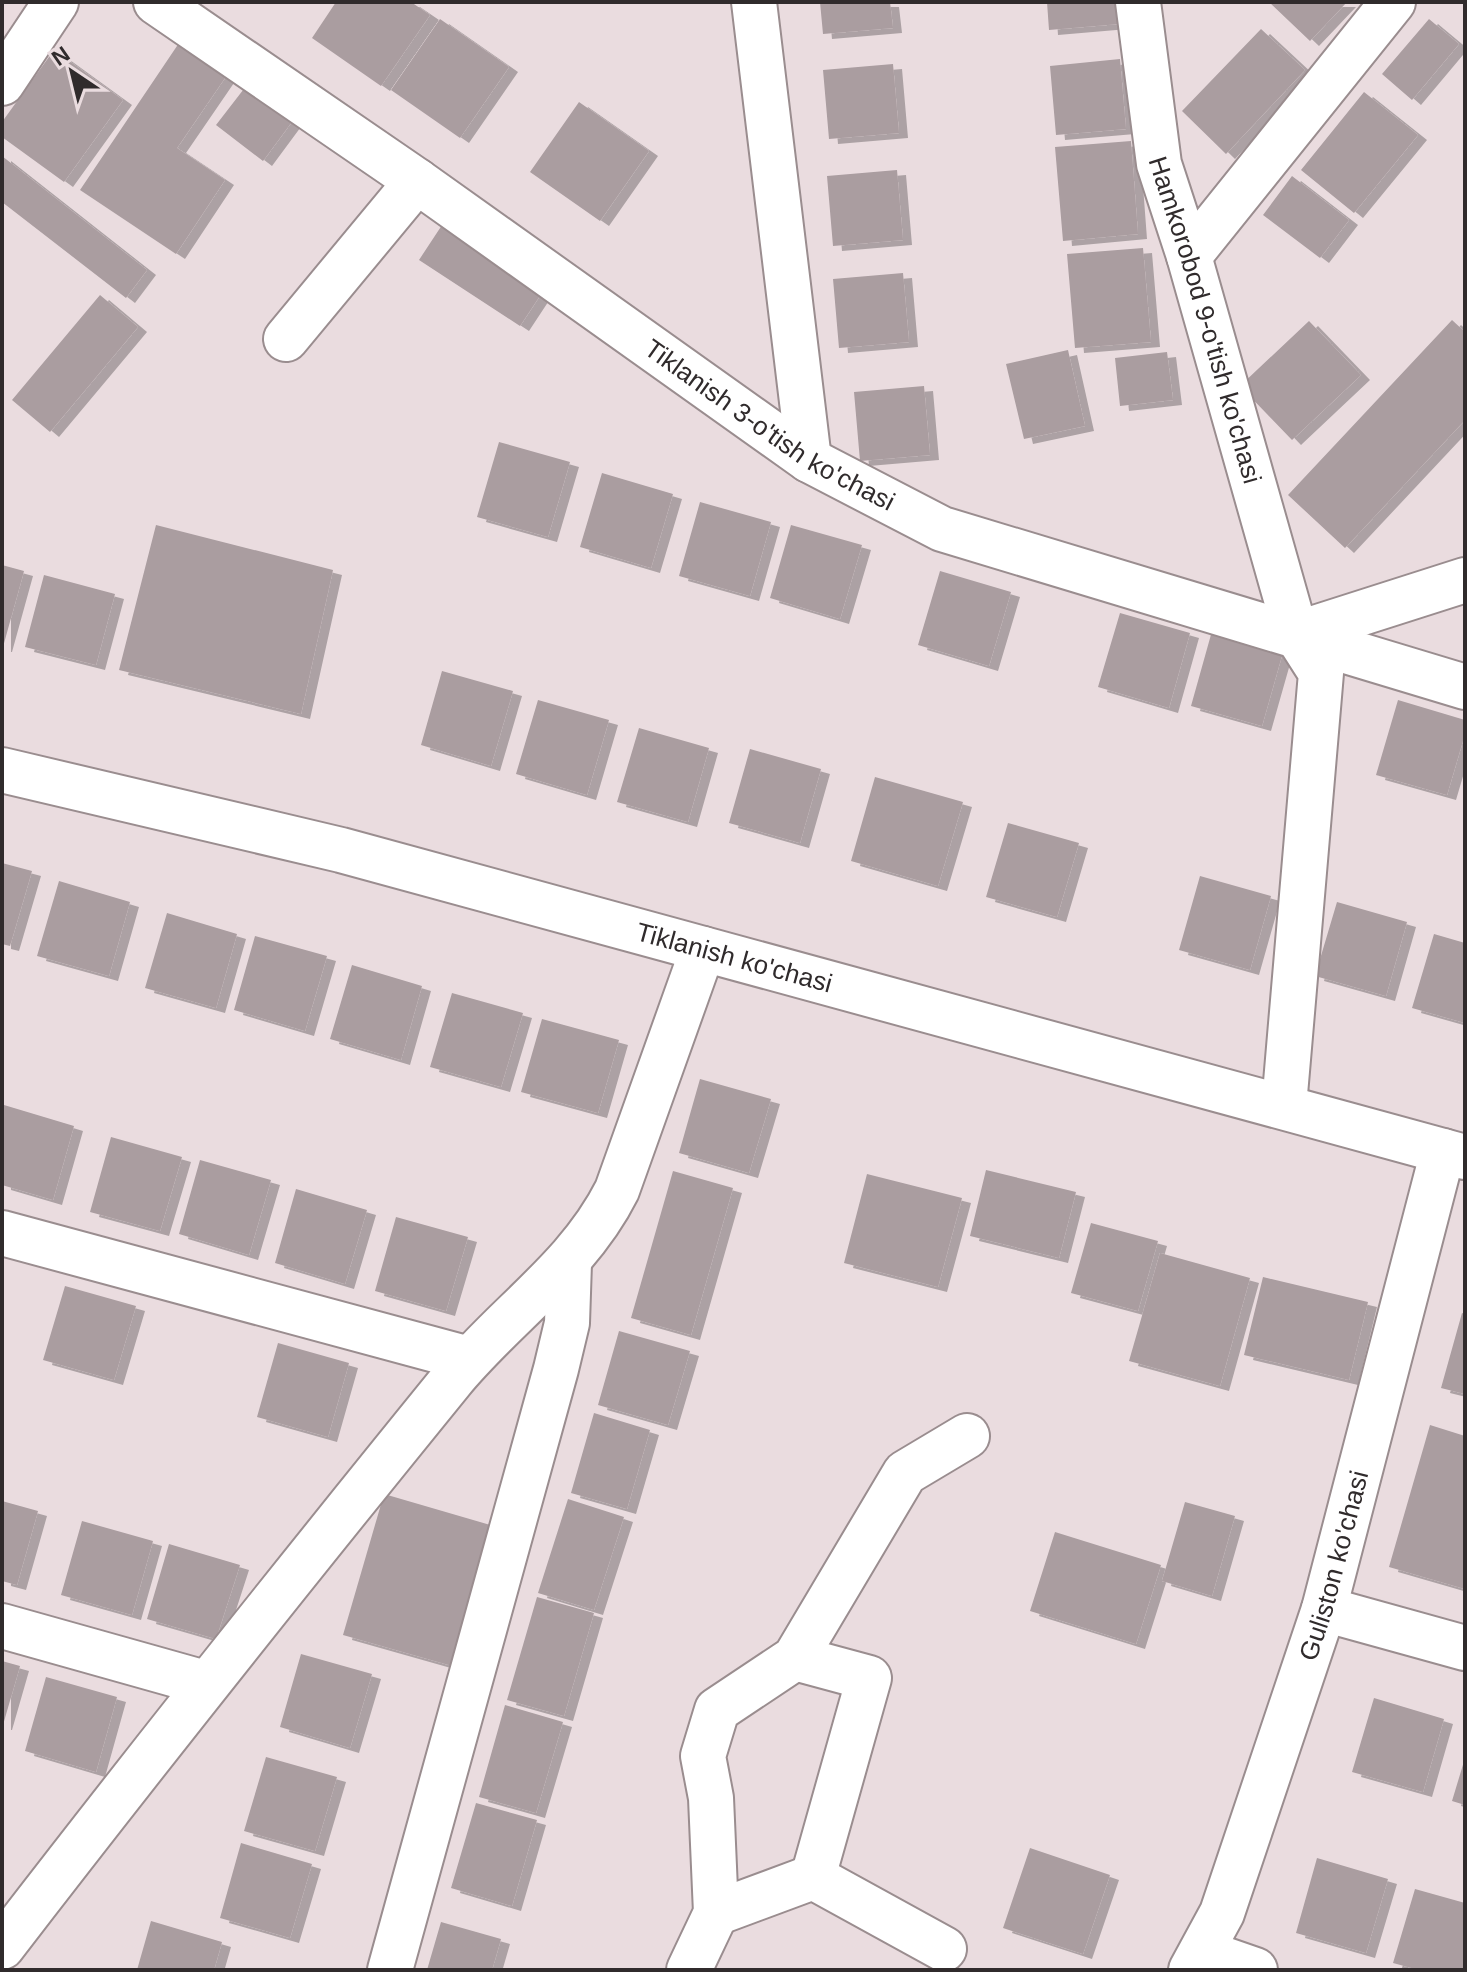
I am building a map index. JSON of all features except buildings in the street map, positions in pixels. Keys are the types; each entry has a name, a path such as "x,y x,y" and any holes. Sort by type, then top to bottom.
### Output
{"street":[{"path":"2,83 56,2"},
{"name":"Tiklanish 3-o'tish ko'chasi","path":"156,2 417,181 809,460 942,529 1465,687"},
{"path":"754,2 809,460"},
{"name":"Hamkorobod 9-o'tish ko'chasi","path":"1138,2 1159,164 1189,256 1296,634 1321,673 1284,1106"},
{"path":"1189,256 1393,2"},
{"path":"286,339 417,181"},
{"path":"1296,634 1465,580"},
{"name":"Tiklanish ko'chasi","path":"2,770 341,850 1454,1154"},
{"path":"2,1947 205,1683 469,1359 569,1263 604,1216 617,1190 703,949"},
{"name":"Guliston ko'chasi","path":"1197,1961 1222,1913 1324,1609 1454,1154"},
{"path":"2,1233 469,1359"},
{"path":"390,1970 556,1369 567,1323 569,1263"},
{"path":"689,1970 716,1913 711,1798 703,1756 717,1710 795,1658 905,1473 967,1436"},
{"path":"1324,1609 1465,1648"},
{"path":"2,1626 205,1683"},
{"path":"795,1658 869,1678 813,1877"},
{"path":"716,1913 813,1877 944,1949"},
{"path":"1197,1961 1255,1970"}]}
